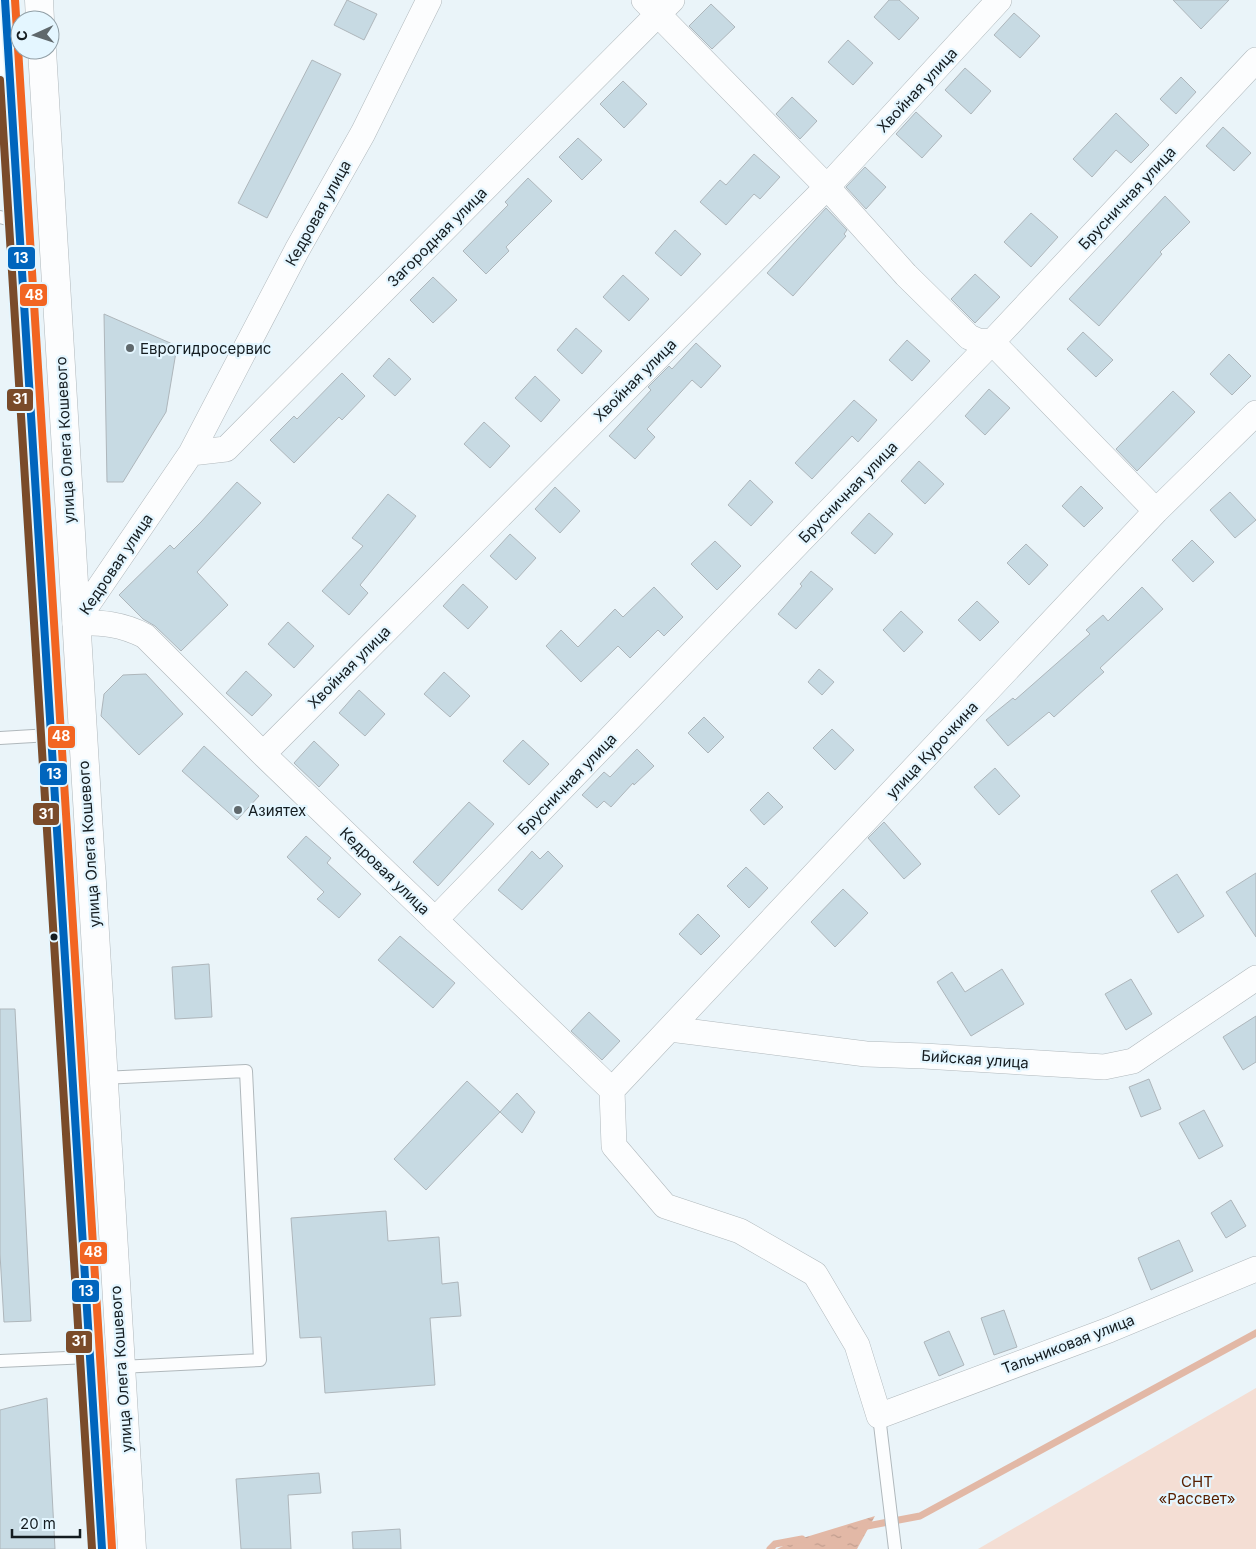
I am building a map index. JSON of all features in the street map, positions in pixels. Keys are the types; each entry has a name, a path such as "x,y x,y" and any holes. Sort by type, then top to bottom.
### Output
{"main road":[{"name":"улица Олега Кошевого","path":"6,0 9,220 50,735 88,1357 102,1549"},
{"name":"улица Олега Кошевого","path":"43,60 132,1549"}],"street":[{"name":"Кедровая улица","path":"75,623 191,453 297,250 363,133 429,0"},
{"name":"Хвойная улица","path":"263,754 827,187 999,0"},
{"name":"Загородная улица","path":"191,453 226,449 658,5"},
{"path":"658,5 906,275 969,337 978,341 992,342 1156,511"},
{"name":"Брусничная улица","path":"435,920 992,342 1256,60"},
{"name":"улица Курочкина","path":"612,1090 1156,511 1256,413"},
{"name":"Кедровая улица","path":"75,623 113,624 129,628 145,636 263,754 612,1090"},
{"name":"Бийская улица","path":"670,1029 866,1054 1104,1067 1133,1061 1256,978"},
{"path":"612,1090 614,1146 664,1206 740,1231 815,1274 857,1345 879,1416"},
{"name":"Тальниковая улица","path":"879,1416 1109,1330 1256,1269"}],"lane":[{"path":"0,738 50,735"},
{"path":"103,1078 246,1071 260,1360 120,1367"},
{"path":"0,1361 88,1357"},
{"path":"879,1416 893,1545"}],"green space":[{"name":"СНТ «Рассвет»","path":"1256,1388 1256,1549 978,1549"}],"water":[{"path":"875,1516 857,1549 777,1549 793,1541"}],"building":[{"path":"347,0 377,14 364,40 334,25"},
{"path":"889,0 899,0 919,18 899,40 874,17"},
{"path":"1173,0 1229,0 1201,29"},
{"path":"711,4 735,27 712,49 689,26"},
{"path":"1014,13 1040,36 1020,58 994,35"},
{"path":"848,40 873,63 853,85 828,62"},
{"path":"312,60 341,74 267,218 238,203"},
{"path":"965,68 991,91 971,114 945,90"},
{"path":"1181,77 1196,92 1176,114 1160,99"},
{"path":"623,81 647,104 624,128 600,104"},
{"path":"792,97 817,121 800,139 776,114"},
{"path":"916,112 942,136 922,158 896,134"},
{"path":"1116,113 1149,145 1131,163 1116,150 1092,177 1073,159"},
{"path":"1223,127 1251,153 1234,171 1206,146"},
{"path":"578,138 602,160 582,180 559,157"},
{"path":"754,154 780,177 760,199 754,194 726,225 700,202 720,180 726,185"},
{"path":"865,167 886,187 866,209 846,187"},
{"path":"528,178 552,201 506,247 509,251 486,274 463,251 508,205 505,202"},
{"path":"1165,196 1190,222 1160,252 1162,254 1099,326 1069,299"},
{"path":"826,208 847,230 844,234 846,236 793,296 767,273"},
{"path":"1031,213 1058,237 1031,267 1004,242"},
{"path":"675,230 701,254 681,276 655,253"},
{"path":"975,274 1000,297 975,323 951,299"},
{"path":"623,275 649,299 629,321 603,297"},
{"path":"433,277 457,300 433,323 410,300"},
{"path":"104,314 177,346 166,412 123,482 107,482"},
{"path":"576,328 602,351 582,374 557,350"},
{"path":"1083,332 1113,360 1096,377 1067,349"},
{"path":"907,340 930,361 912,381 889,360"},
{"path":"696,343 721,366 701,388 692,380 647,429 655,437 635,459 609,436 651,390 648,387 669,366 672,369"},
{"path":"1229,354 1251,376 1232,395 1210,374"},
{"path":"389,358 411,379 395,396 373,376"},
{"path":"342,373 365,396 342,420 339,417 294,463 270,440 294,416 297,419"},
{"path":"535,376 560,400 541,422 515,398"},
{"path":"989,389 1010,408 985,435 965,416"},
{"path":"1173,391 1195,412 1137,471 1116,449"},
{"path":"854,400 877,420 858,442 852,436 812,479 795,463"},
{"path":"484,422 510,446 490,468 464,444"},
{"path":"919,461 944,484 925,504 901,481"},
{"path":"750,480 773,502 751,526 728,505"},
{"path":"237,482 261,503 197,572 228,605 181,651 155,626 143,619 119,595 170,545 174,549"},
{"path":"1081,486 1103,508 1084,527 1062,506"},
{"path":"555,487 580,511 560,533 535,509"},
{"path":"1230,492 1256,520 1235,538 1210,510"},
{"path":"388,494 416,516 360,585 368,593 349,615 322,591 363,546 352,538"},
{"path":"869,513 893,534 875,554 851,533"},
{"path":"510,534 536,558 516,580 490,556"},
{"path":"1192,540 1214,562 1193,582 1172,560"},
{"path":"715,541 741,566 717,590 691,564"},
{"path":"1026,544 1048,565 1029,585 1007,563"},
{"path":"811,571 833,589 796,629 778,614 802,586 800,584"},
{"path":"463,584 488,607 468,629 443,606"},
{"path":"654,587 683,617 664,636 658,630 630,658 618,646 581,682 546,646 561,630 578,647 615,609 623,617"},
{"path":"1142,587 1163,609 1100,668 1104,672 1054,717 1049,712 1008,746 986,720 1013,698 1015,700 1090,634 1086,630 1103,615 1108,621"},
{"path":"977,601 999,622 980,641 958,620"},
{"path":"901,611 923,632 904,652 883,630"},
{"path":"288,622 314,646 294,668 268,644"},
{"path":"819,669 834,682 822,695 808,682"},
{"path":"246,671 272,695 252,716 226,693"},
{"path":"444,672 470,696 450,717 424,694"},
{"path":"146,674 183,714 139,755 101,716 104,694 123,675"},
{"path":"359,690 385,714 365,736 339,713"},
{"path":"704,717 724,737 708,753 688,733"},
{"path":"832,729 854,750 835,770 813,748"},
{"path":"523,740 549,764 529,785 503,761"},
{"path":"314,741 339,765 319,787 294,763"},
{"path":"204,746 259,796 237,820 182,771"},
{"path":"637,749 654,766 634,785 633,783 611,807 604,801 597,808 582,795 604,772 610,777"},
{"path":"995,768 1020,796 999,815 974,787"},
{"path":"768,792 783,807 764,825 750,810"},
{"path":"469,802 494,824 438,886 413,862"},
{"path":"884,822 921,864 904,879 868,838"},
{"path":"306,836 331,858 327,863 361,894 339,918 317,899 324,892 287,857"},
{"path":"532,851 540,859 548,851 563,866 522,910 498,890"},
{"path":"746,867 768,888 749,908 727,886"},
{"path":"1256,873 1256,937 1226,892"},
{"path":"1177,874 1204,916 1178,933 1151,891"},
{"path":"843,889 868,913 835,947 811,922"},
{"path":"698,914 720,936 701,955 679,934"},
{"path":"400,936 455,983 433,1008 378,960"},
{"path":"209,964 212,1017 175,1019 172,967"},
{"path":"1002,969 1024,1004 971,1036 937,982 952,972 965,992"},
{"path":"1131,979 1152,1014 1126,1030 1105,994"},
{"path":"0,1009 15,1009 31,1321 4,1322 0,1254"},
{"path":"589,1012 620,1041 602,1060 571,1031"},
{"path":"1256,1016 1256,1062 1243,1070 1223,1037"},
{"path":"1149,1079 1161,1109 1141,1117 1129,1087"},
{"path":"467,1081 500,1112 426,1190 394,1159"},
{"path":"517,1093 535,1112 522,1133 500,1112"},
{"path":"1204,1110 1223,1146 1199,1159 1179,1123"},
{"path":"1231,1200 1246,1226 1226,1238 1211,1213"},
{"path":"386,1211 388,1241 439,1237 442,1284 458,1282 461,1316 430,1318 435,1385 325,1393 321,1337 300,1338 291,1218"},
{"path":"1179,1240 1193,1271 1151,1290 1138,1258"},
{"path":"1004,1310 1017,1347 994,1355 981,1318"},
{"path":"949,1331 964,1365 939,1376 924,1342"},
{"path":"47,1398 55,1549 0,1549 0,1410"},
{"path":"319,1473 321,1493 288,1495 291,1549 241,1549 236,1479"},
{"path":"400,1529 401,1549 353,1549 352,1532"}],"waterway":[{"path":"862,1527 920,1516 1256,1333"},
{"path":"770,1549 775,1544 802,1539"}],"transit line":[{"name":"13","path":"5,0 102,1549"},
{"name":"48","path":"15,0 112,1548"},
{"name":"31","path":"0,80 92,1549"}],"place":[{"name":"Еврогидросервис","path":"130,348"},
{"name":"Азиятех","path":"238,810"}]}
